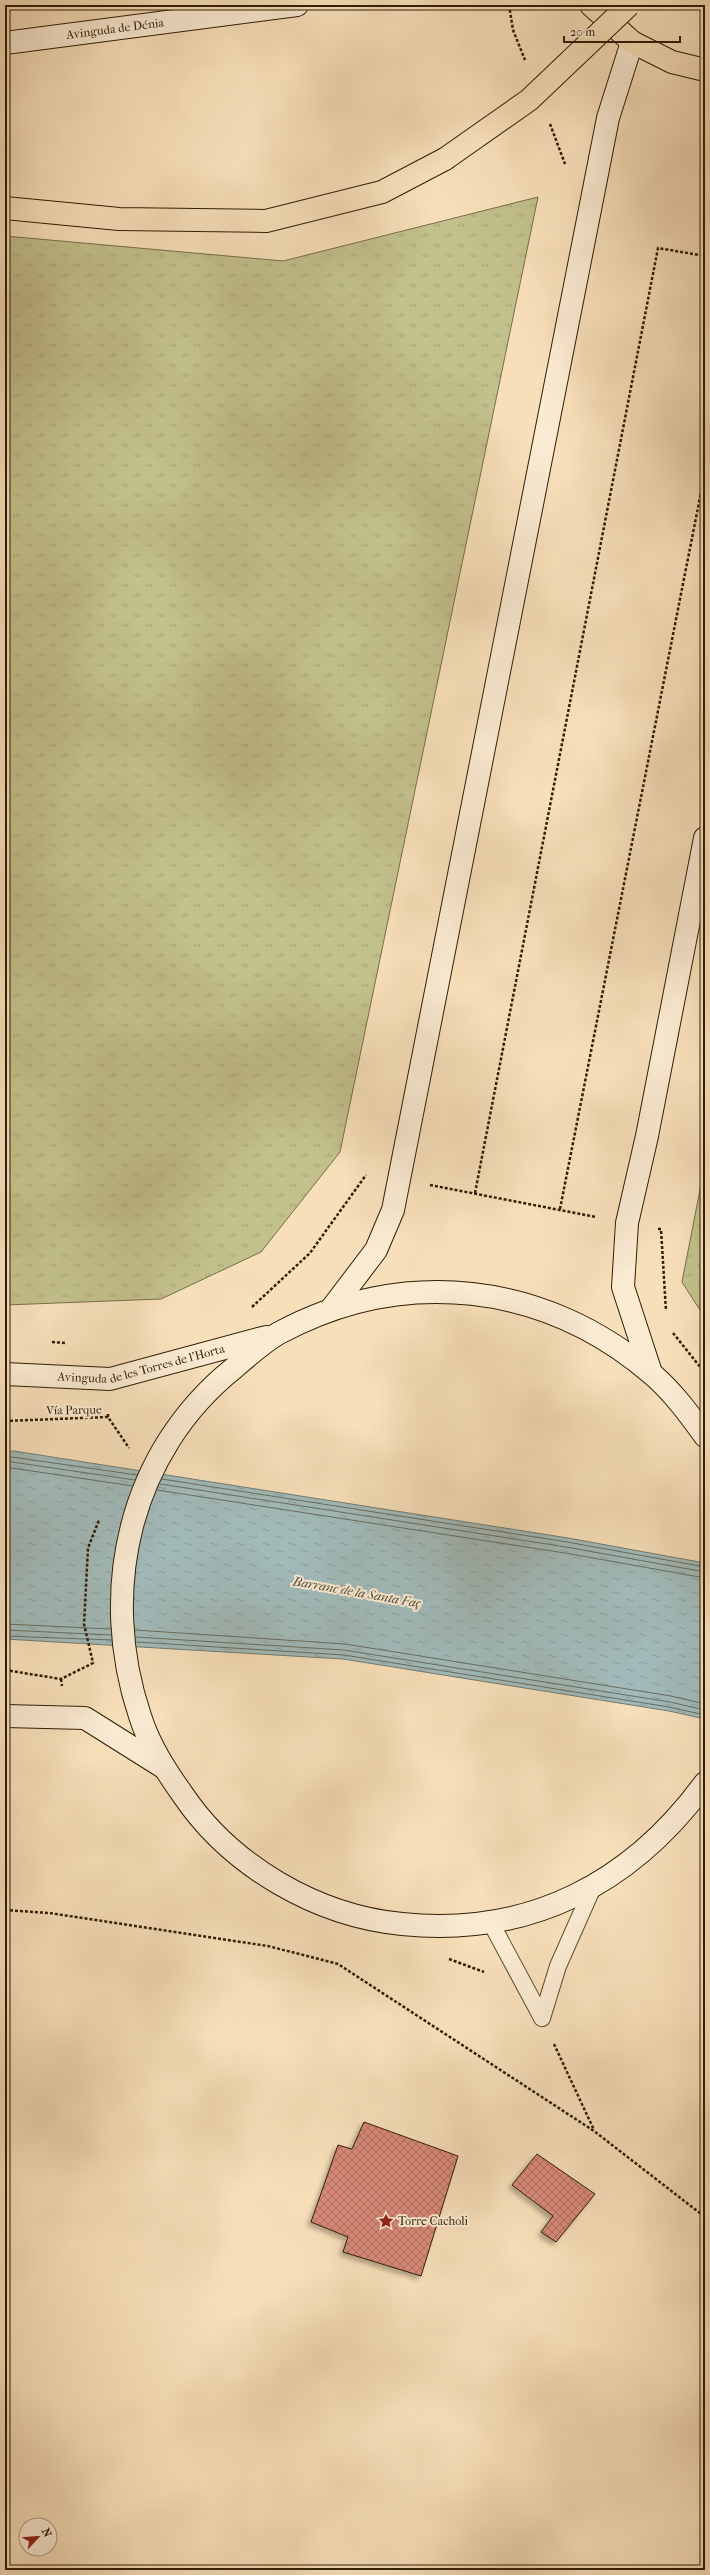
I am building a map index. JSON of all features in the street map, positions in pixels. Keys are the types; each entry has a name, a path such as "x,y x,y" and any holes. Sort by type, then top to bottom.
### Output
{"main road":[{"name":"Avinguda de Dénia","path":"5,43 297,5"},
{"path":"591,5 632,42 672,62 705,70"},
{"path":"5,208 119,220 266,221 382,192 445,159 529,100 628,5"},
{"path":"332,1308 376,1250 393,1210 608,118 632,42"},
{"path":"651,1373 623,1287 627,1223 647,1136 705,838"},
{"path":"705,1436 679,1401 651,1373 585,1327 506,1297 444,1290 399,1292 332,1308 275,1335 206,1390 166,1444 138,1502 126,1549 121,1611 125,1663 141,1719 163,1767 193,1811 236,1854 287,1888 331,1908 384,1922 433,1927 491,1923 546,1908 592,1887 639,1856 685,1810 705,1783"},
{"name":"Avinguda de les Torres de l'Horta","path":"5,1374 110,1379 275,1335"},
{"path":"5,1716 85,1718 163,1767"}],"lane":[{"path":"542,2018 558,1966 592,1887"},
{"path":"491,1923 542,2018"}],"path":[{"path":"509,5 513,30 527,66"},
{"path":"547,117 567,169"},
{"path":"475,1193 658,248 705,256"},
{"path":"560,1209 705,472"},
{"path":"246,1312 310,1253 367,1174 661,1229 666,1318"},
{"path":"672,1332 705,1373"},
{"path":"108,1417 110,1379"},
{"name":"Vía Parque","path":"5,1421 108,1417 129,1448"},
{"path":"5,1670 61,1679 93,1664"},
{"path":"61,1679 67,1718"},
{"path":"5,1910 49,1913 268,1946 338,1964 594,2131 705,2217"},
{"path":"444,1958 488,1973 512,1963"},
{"path":"542,2018 594,2131"}],"green space":[{"path":"538,197 340,1152 261,1252 161,1299 5,1305 5,236 283,261"},
{"path":"705,1164 705,1318 682,1282"}],"water":[{"name":"Barranc de la Santa Faç","path":"14,1451 568,1538 705,1563 705,1719 669,1711 343,1659 5,1639 5,1452"}],"building":[{"path":"364,2122 458,2156 421,2276 343,2252 348,2237 311,2222 338,2145 352,2149"},
{"path":"537,2154 595,2194 556,2242 541,2232 553,2216 512,2185"}],"place":[{"name":"Torre Cacholi","path":"386,2221"}]}
